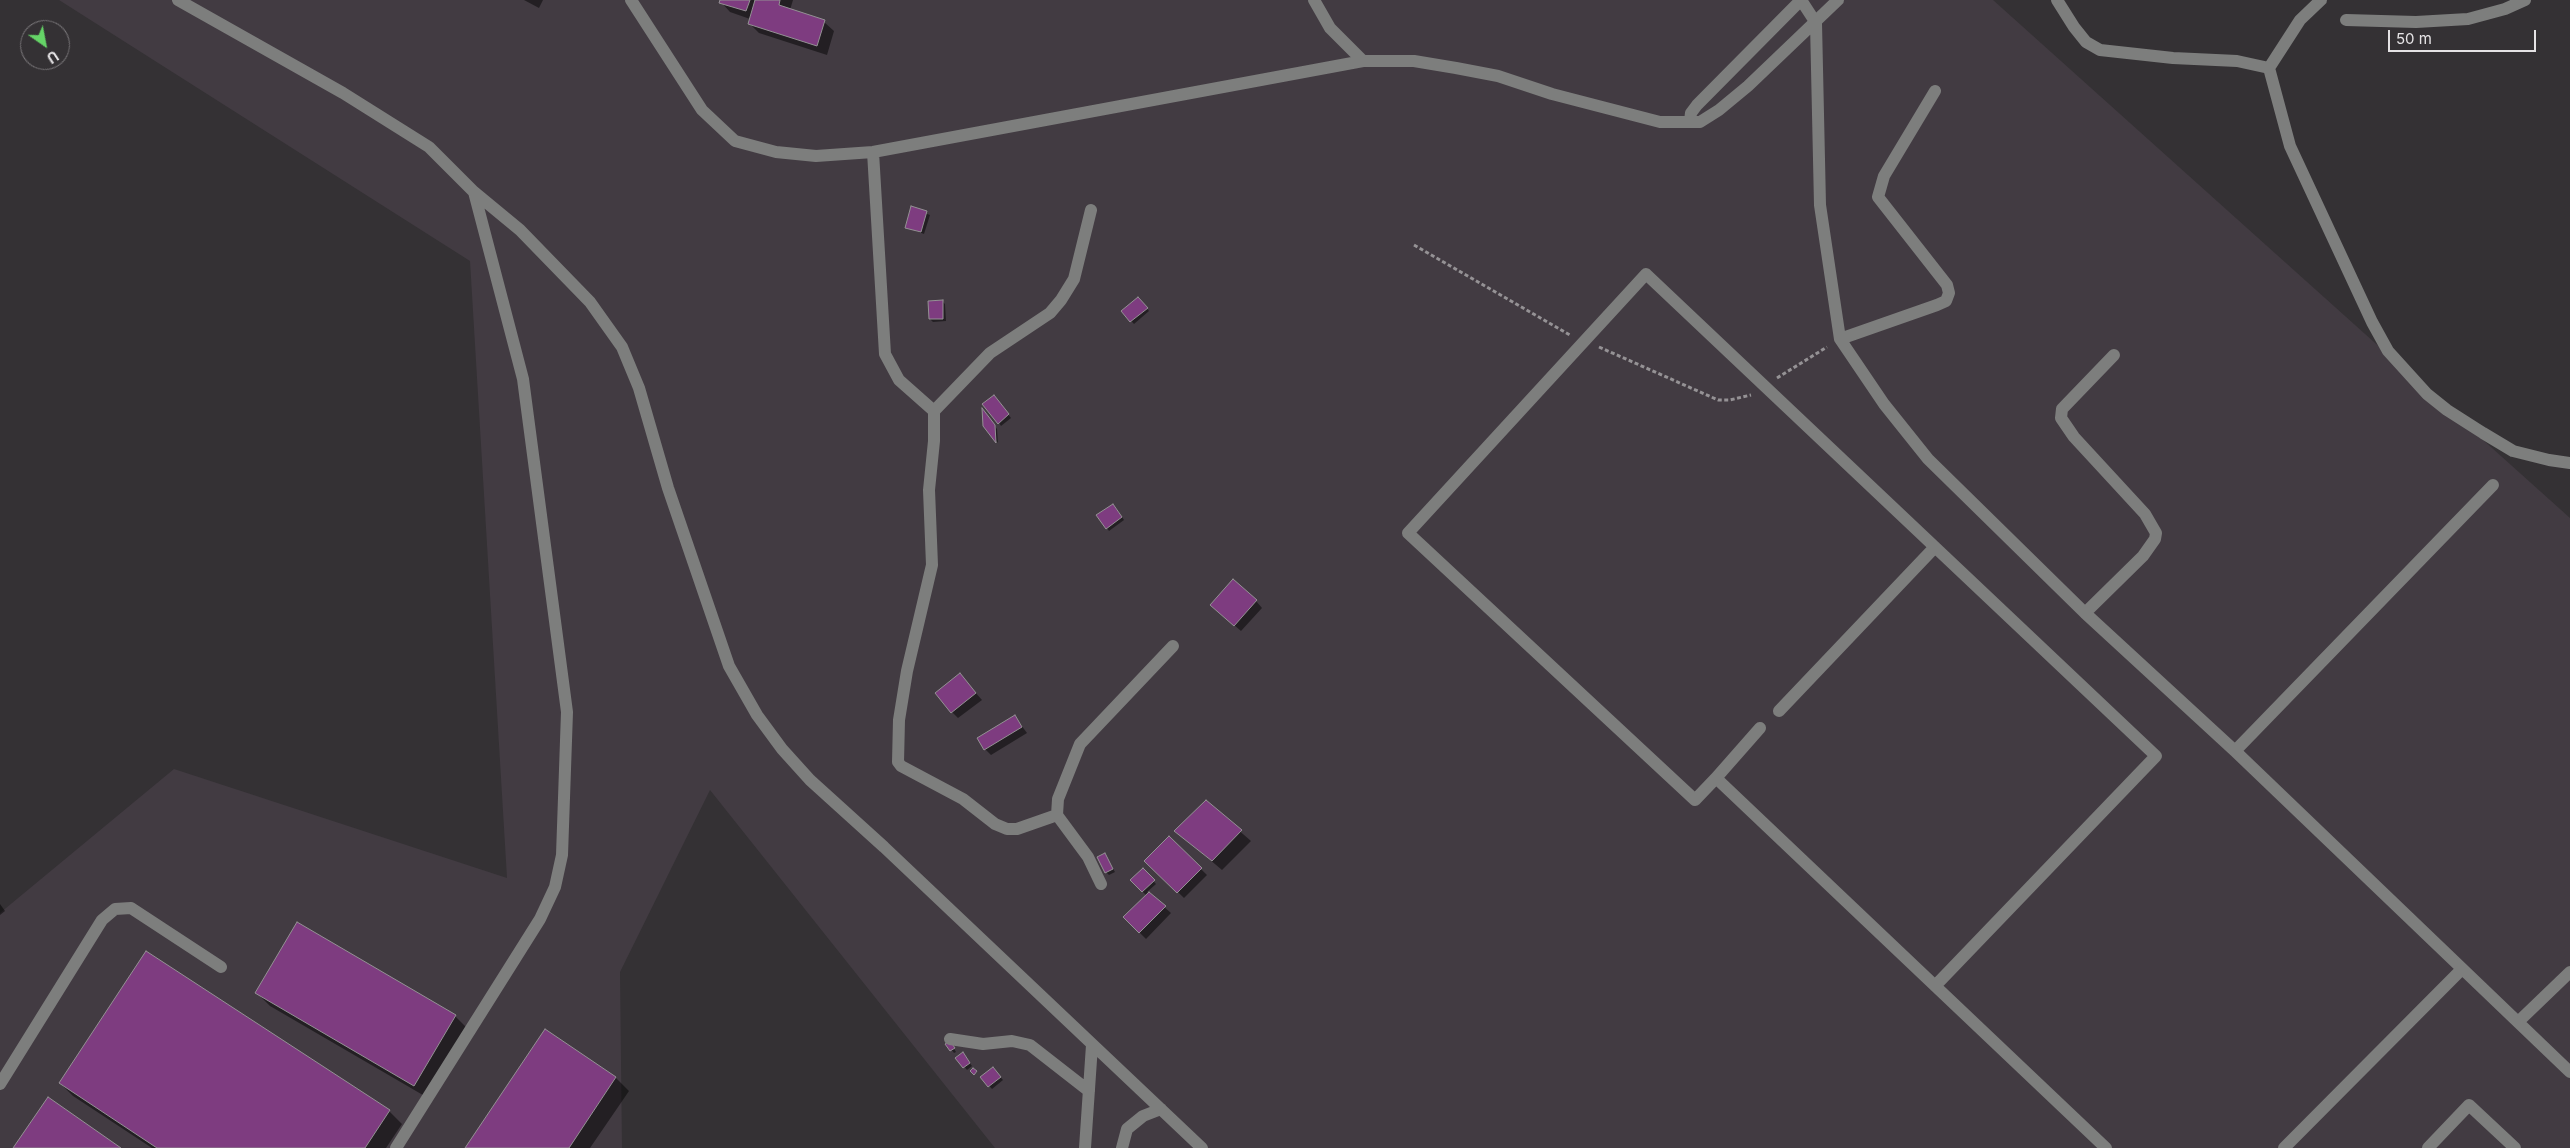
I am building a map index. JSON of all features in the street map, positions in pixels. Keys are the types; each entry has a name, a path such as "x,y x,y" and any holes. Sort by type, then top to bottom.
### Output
{"street":[{"path":"178,0 343,93 429,146 474,192 520,230 590,302 622,347 639,388 668,488 729,666 758,715 782,749 810,780 884,847 1202,1148"},
{"path":"631,0 702,110 735,141 776,152 816,156 874,152 1363,60 1414,61 1456,68 1498,76 1552,94 1660,122 1700,122 1719,110 1816,23 1838,0"},
{"path":"1314,0 1330,28 1363,60"},
{"path":"1690,122 1692,113 1697,105 1801,0 1816,23 1820,205 1840,339 1884,404 1928,459 2084,614 2235,752 2570,1072"},
{"path":"2057,0 2074,28 2086,42 2100,50 2173,58 2237,61 2269,68"},
{"path":"2321,0 2300,20 2269,68 2290,146 2372,322 2388,351 2428,394 2447,410 2513,450 2548,460 2570,463"},
{"path":"2346,20 2416,22 2468,19 2505,10 2524,0"},
{"path":"1840,339 1946,301 1949,293 1947,285 1878,197 1884,176 1935,91"},
{"path":"874,152 885,354 899,380 934,411"},
{"path":"396,1148 540,919 555,887 562,855 568,712 524,389 474,192"},
{"path":"1057,814 1018,829 1007,829 995,824 964,799 906,769 898,762 899,720 907,671 932,565 929,490 934,411 990,353 1050,313 1061,300 1074,279 1091,210"},
{"path":"1760,728 1695,800 1408,533 1646,274 2156,756 1935,986"},
{"path":"2084,614 2143,556 2155,539 2156,533 2145,514 2074,437 2061,418 2062,409 2114,355"},
{"path":"2235,752 2493,485"},
{"path":"1779,712 1935,547"},
{"path":"1101,884 1088,857 1057,814 1058,799 1080,744 1172,646"},
{"path":"1716,778 2106,1148"},
{"path":"0,1084 102,920 115,909 131,908 221,967"},
{"path":"2284,1148 2462,969"},
{"path":"2518,1022 2570,972"},
{"path":"950,1039 983,1044 1012,1041 1030,1045 1089,1091"},
{"path":"1085,1148 1092,1045"},
{"path":"2428,1148 2469,1104 2516,1148"},
{"path":"1122,1148 1127,1129 1143,1116 1160,1109"}],"path":[{"path":"1414,245 1576,338"},
{"path":"1773,381 1840,339"},
{"path":"1594,345 1718,400 1730,400 1750,395 1758,390"}],"shaded area":[{"path":"59,0 1993,0 2570,518 2570,1148 995,1148 710,790 620,972 622,1148 0,1148 0,913 174,769 507,878 470,261"}],"building":[{"path":"720,0 750,0 746,11 719,3"},
{"path":"755,0 780,0 779,5 825,20 817,46 748,24"},
{"path":"911,206 927,211 921,232 905,228"},
{"path":"1138,297 1148,308 1130,322 1121,311"},
{"path":"943,300 943,319 929,319 928,301"},
{"path":"994,395 1009,414 998,424 982,404"},
{"path":"982,408 995,425 996,443 983,426"},
{"path":"1113,504 1122,517 1106,529 1096,515"},
{"path":"1233,579 1257,600 1234,626 1210,605"},
{"path":"960,673 976,693 951,713 935,693"},
{"path":"1015,715 1022,727 984,750 977,738"},
{"path":"1206,800 1242,830 1212,861 1174,831"},
{"path":"1169,836 1202,868 1177,893 1144,861"},
{"path":"1105,853 1113,869 1105,873 1097,857"},
{"path":"1143,868 1155,880 1142,892 1130,880"},
{"path":"1149,892 1166,906 1139,933 1123,917"},
{"path":"297,922 456,1015 414,1086 255,993"},
{"path":"146,951 390,1110 365,1148 157,1148 59,1083"},
{"path":"545,1029 616,1077 569,1148 465,1148"},
{"path":"950,1041 955,1048 950,1051 945,1044"},
{"path":"963,1052 970,1063 963,1068 955,1058"},
{"path":"993,1067 1001,1077 988,1087 980,1077"},
{"path":"973,1068 977,1071 974,1075 970,1071"},
{"path":"48,1097 121,1148 13,1148"}]}
